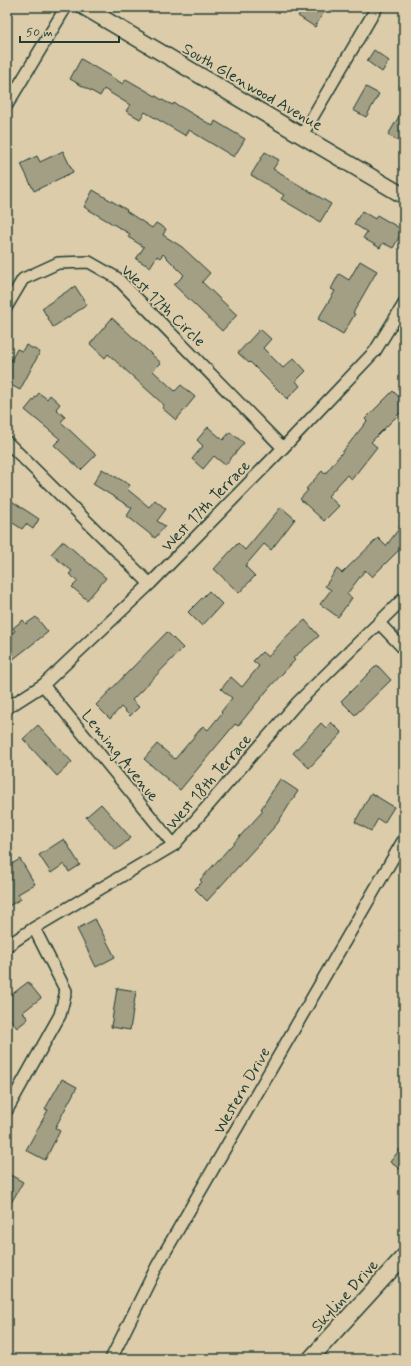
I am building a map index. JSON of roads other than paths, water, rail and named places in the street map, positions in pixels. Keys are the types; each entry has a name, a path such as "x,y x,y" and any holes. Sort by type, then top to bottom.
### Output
{"street":[{"path":"7,105 66,7"},
{"name":"South Glenwood Avenue","path":"84,7 404,196"},
{"path":"302,135 377,7"},
{"name":"West 17th Circle","path":"7,306 23,280 58,263 89,262 117,278 283,448"},
{"name":"West 17th Terrace","path":"7,708 44,684 150,584 283,448 375,351 404,304"},
{"path":"7,442 150,584"},
{"name":"West 18th Terrace","path":"7,946 34,928 174,845 297,703 404,598"},
{"path":"379,623 404,649"},
{"name":"Leming Avenue","path":"44,684 174,845"},
{"name":"Western Drive","path":"111,1359 157,1266 404,839"},
{"path":"7,1110 60,1015 66,991 34,928"},
{"name":"Skyline Drive","path":"310,1359 404,1256"}]}
